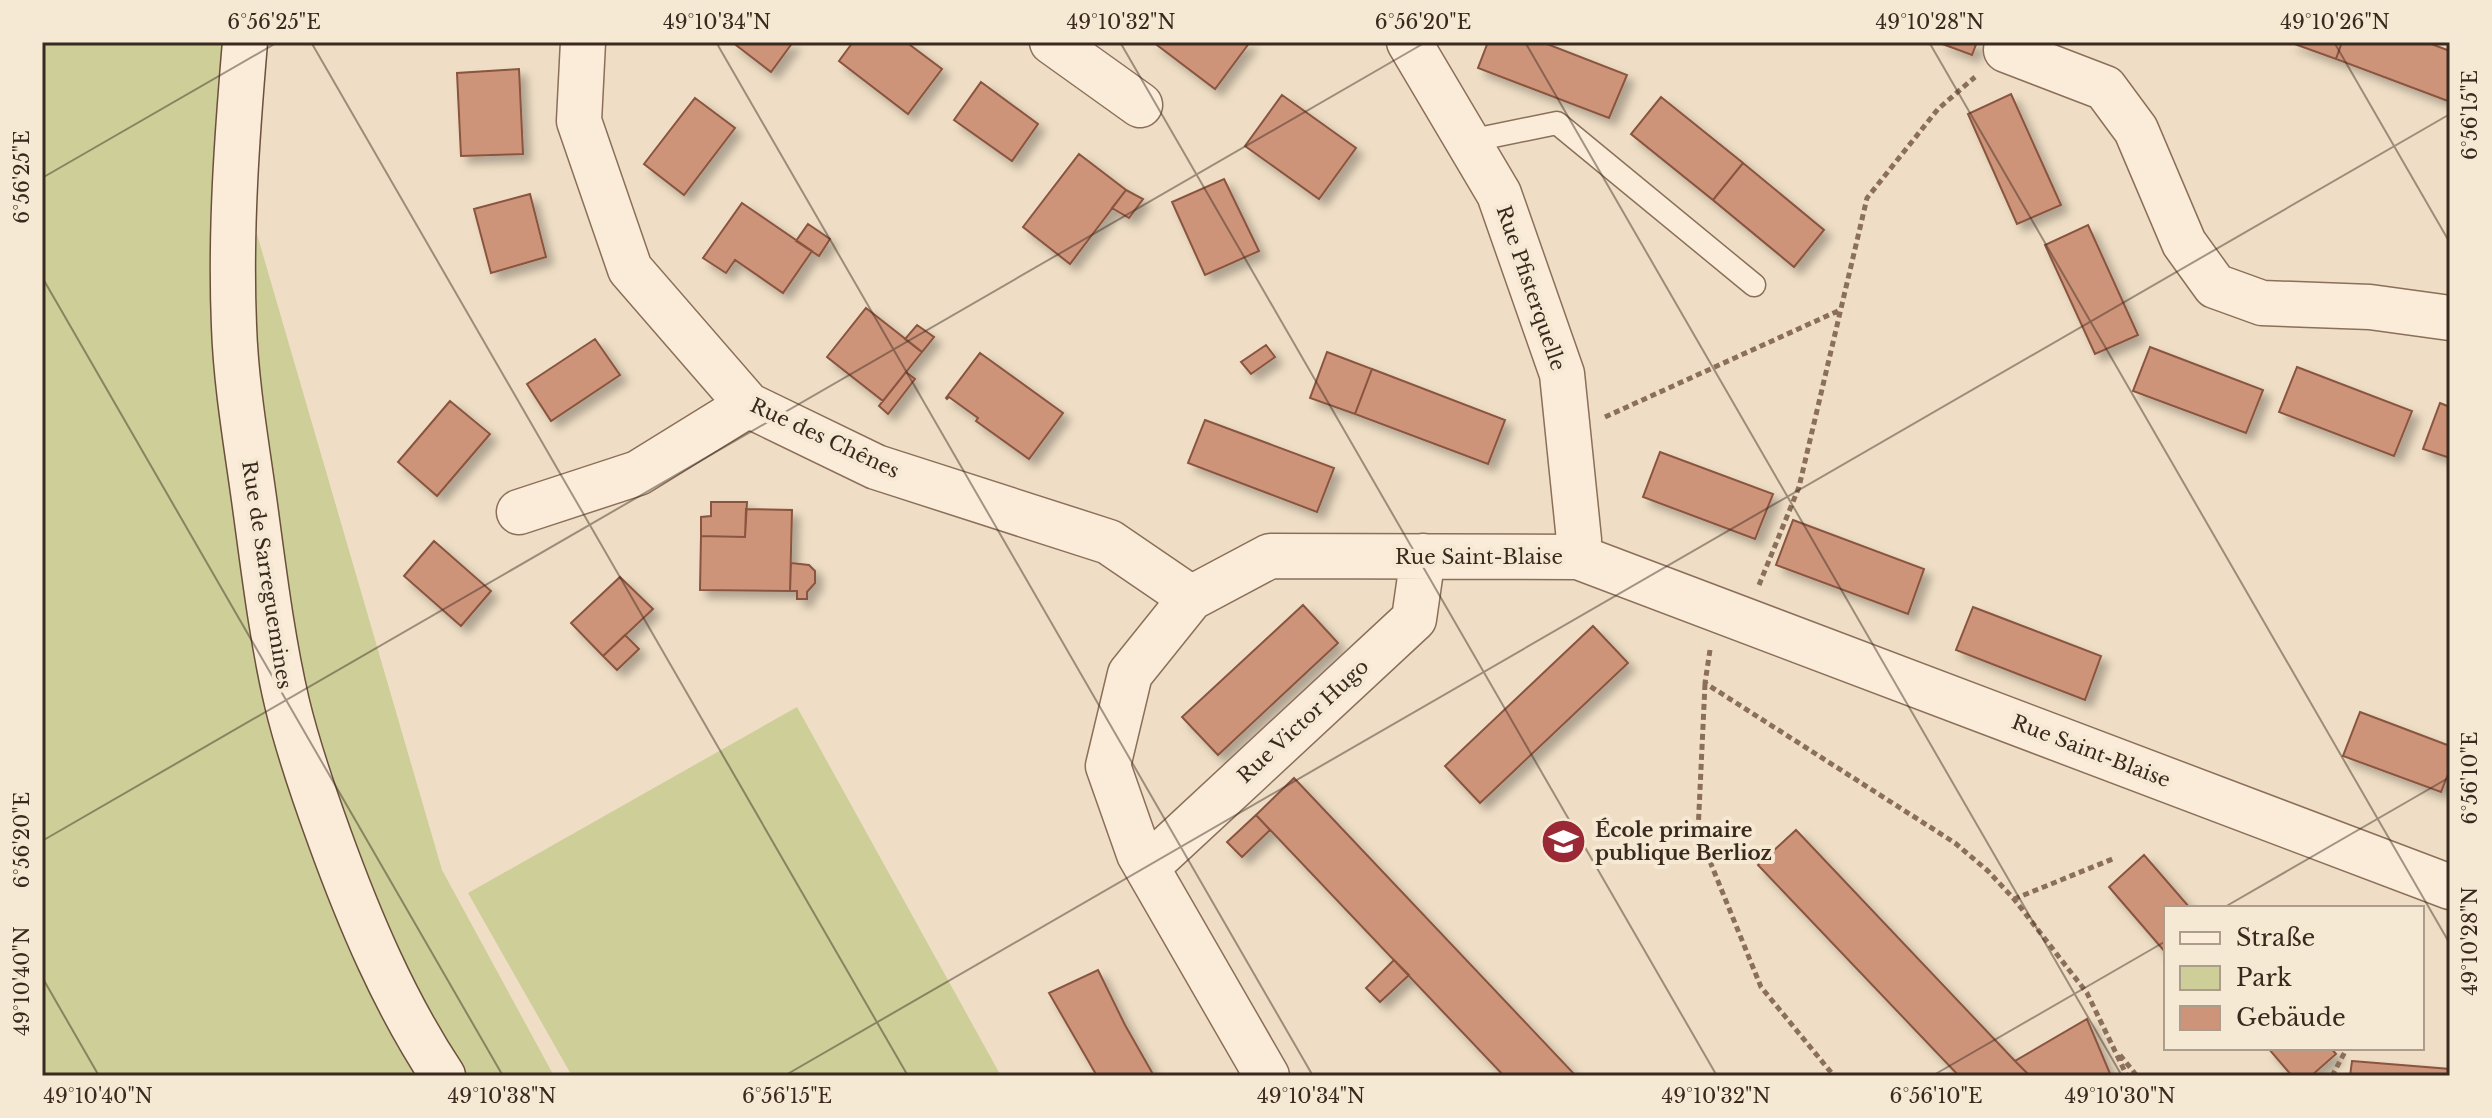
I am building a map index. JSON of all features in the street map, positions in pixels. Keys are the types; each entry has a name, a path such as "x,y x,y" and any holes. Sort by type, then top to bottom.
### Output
{"street":[{"name":"Rue de Sarreguemines","path":"245,42 237,135 234,328 268,599 287,701 301,758 360,917 379,961 424,1047 443,1076"},
{"name":"Rue des Chênes","path":"583,42 579,121 630,269 748,405 876,467 1109,542 1191,598"},
{"path":"1052,42 1140,105"},
{"name":"Rue Pfisterquelle","path":"1409,42 1499,194 1562,374 1579,540 1578,557"},
{"path":"2006,50 2105,88 2136,130 2184,243 2215,286 2262,303 2370,307 2450,318"},
{"path":"519,512 638,473 748,405"},
{"name":"Rue Saint-Blaise","path":"1267,1076 1139,854 1108,766 1130,674 1191,598 1270,556 1578,557 2450,887"},
{"name":"Rue Victor Hugo","path":"1147,867 1414,619 1423,556"}],"lane":[{"path":"1469,141 1557,123 1754,285"}],"path":[{"path":"1834,1076 1761,987 1698,832 1705,683 1730,614 1799,487 1867,198 1938,109 2006,50"},
{"path":"1567,435 1841,309"},
{"path":"1705,683 1955,843 1988,871 2014,899 2087,993 2127,1076"},
{"path":"2014,899 2115,858"},
{"path":"2115,1048 2137,1076"},
{"path":"2332,1076 2346,1050"}],"green space":[{"path":"42,42 236,42 229,138 442,870 554,1076 42,1076"},
{"path":"797,707 1001,1076 572,1076 468,893"}],"building":[{"path":"732,42 793,42 771,72"},
{"path":"853,42 906,42 942,69 908,114 839,61"},
{"path":"1153,42 1250,42 1215,89"},
{"path":"1488,42 1542,42 1627,75 1609,118 1478,68"},
{"path":"1937,42 1977,42 1972,55"},
{"path":"2289,42 2342,42 2336,59"},
{"path":"2342,42 2426,42 2450,51 2448,101 2336,59"},
{"path":"519,69 523,154 461,156 457,73"},
{"path":"981,82 1038,124 1012,161 954,120"},
{"path":"2011,94 2061,205 2017,224 1968,114"},
{"path":"1282,95 1356,148 1319,199 1245,146"},
{"path":"1661,97 1743,163 1713,200 1631,134"},
{"path":"695,98 735,128 684,195 644,164"},
{"path":"1079,154 1126,190 1070,264 1023,227"},
{"path":"1743,163 1824,230 1794,267 1713,200"},
{"path":"1224,179 1259,251 1205,275 1172,202"},
{"path":"1126,190 1143,199 1129,218 1112,208"},
{"path":"530,194 546,257 491,273 474,209"},
{"path":"742,203 812,251 783,293 735,260 726,273 703,258"},
{"path":"808,224 830,239 819,256 796,241"},
{"path":"2088,225 2138,335 2095,354 2045,245"},
{"path":"866,308 922,352 883,401 827,357"},
{"path":"917,325 934,337 922,352 905,339"},
{"path":"595,339 620,375 551,421 527,384"},
{"path":"1266,345 1275,357 1251,374 1241,362"},
{"path":"2150,347 2263,390 2246,433 2133,391"},
{"path":"1327,352 1372,369 1355,414 1310,398"},
{"path":"980,353 1063,413 1029,459 976,421 978,418 949,397 946,398"},
{"path":"2297,367 2412,411 2394,456 2279,412"},
{"path":"1372,369 1505,420 1488,464 1355,414"},
{"path":"906,372 915,379 888,414 879,406"},
{"path":"450,401 490,434 437,496 398,462"},
{"path":"2440,403 2450,407 2450,458 2423,449"},
{"path":"1205,420 1334,468 1317,512 1188,463"},
{"path":"1660,452 1773,494 1755,539 1643,497"},
{"path":"711,502 747,502 745,537 701,536 701,517 711,516"},
{"path":"746,509 792,510 790,591 700,590 701,536 745,537"},
{"path":"1793,520 1924,569 1908,614 1776,565"},
{"path":"434,541 491,591 461,626 404,576"},
{"path":"791,563 809,565 815,571 815,583 807,592 807,599 797,599 797,591 790,591"},
{"path":"620,577 653,609 603,656 571,623"},
{"path":"1303,605 1338,643 1218,755 1182,717"},
{"path":"1973,607 2101,656 2085,700 1956,650"},
{"path":"1593,626 1628,663 1480,803 1445,766"},
{"path":"625,635 639,649 617,670 603,656"},
{"path":"2360,712 2450,746 2450,769 2441,792 2343,756"},
{"path":"1294,778 1576,1076 1504,1076 1256,815"},
{"path":"1256,815 1270,830 1242,857 1227,842"},
{"path":"1796,830 2030,1076 1959,1076 1758,865"},
{"path":"2144,855 2188,906 2164,906 2164,951 2109,887"},
{"path":"1394,960 1409,975 1380,1002 1366,988"},
{"path":"1098,970 1154,1076 1097,1076 1049,993"},
{"path":"2087,1019 2111,1076 2030,1076 2015,1061"},
{"path":"2270,1050 2333,1050 2336,1054 2311,1076 2292,1076"},
{"path":"2352,1061 2450,1069 2450,1076 2350,1076"}],"place":[{"name":"École primaire publique Berlioz","path":"1564,842"}]}
